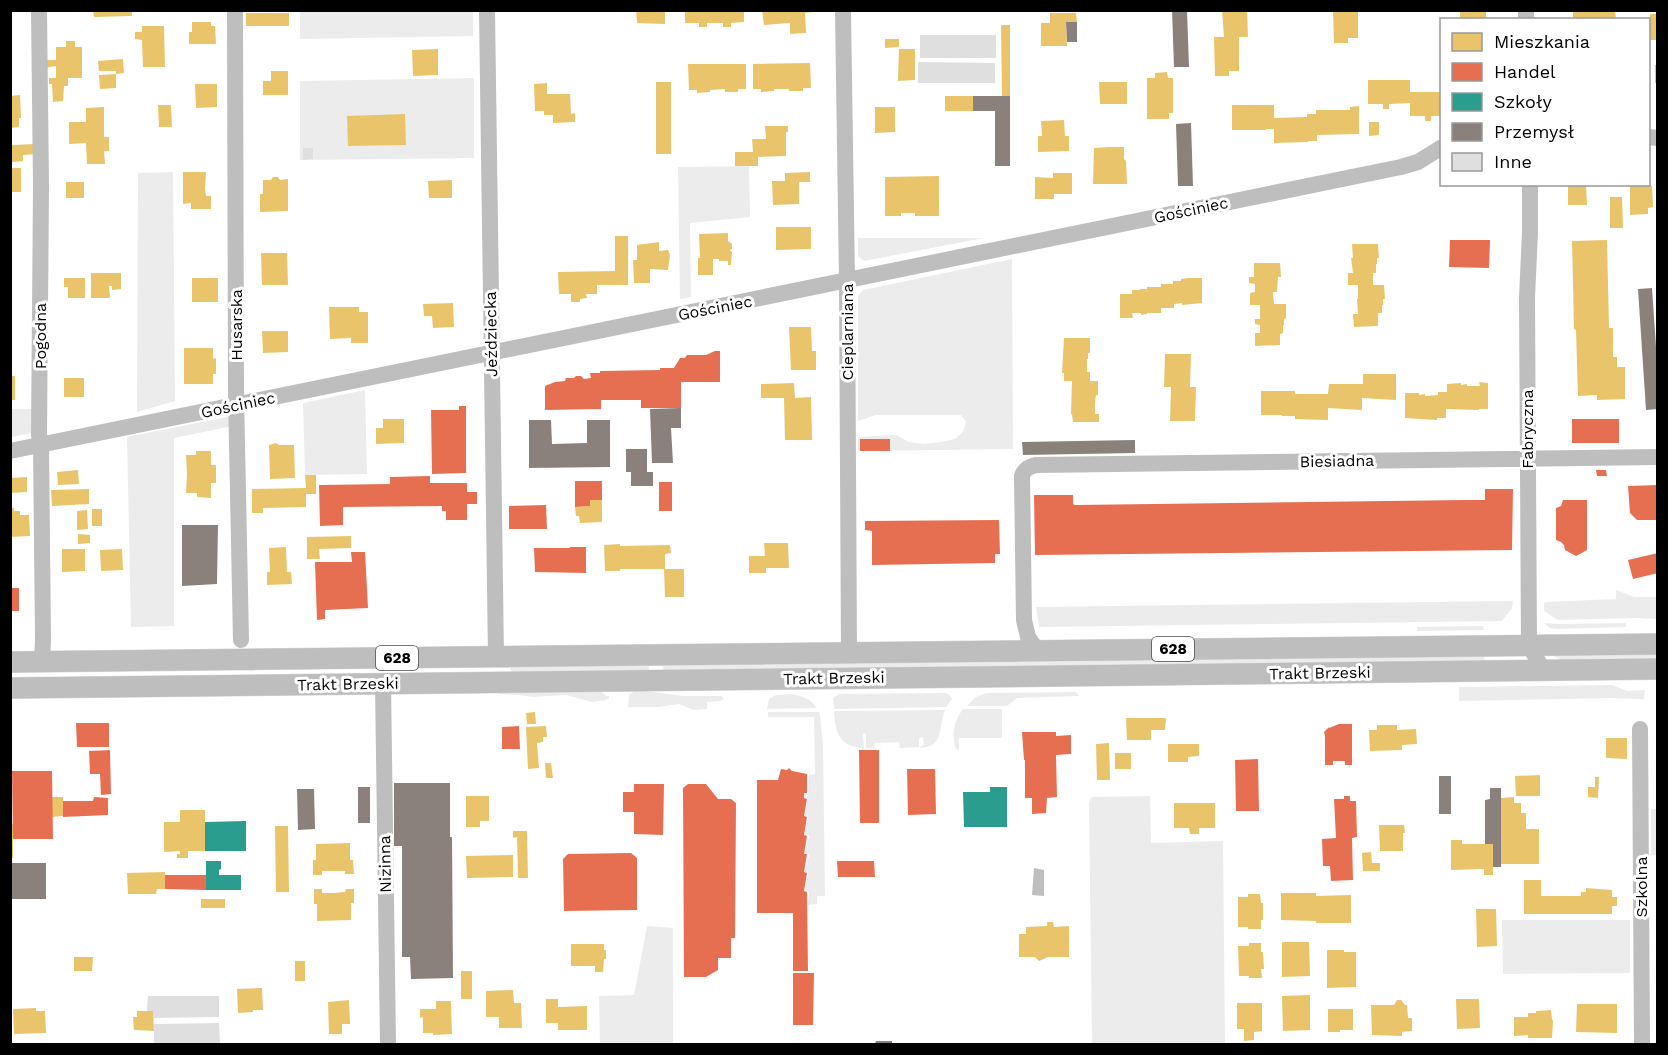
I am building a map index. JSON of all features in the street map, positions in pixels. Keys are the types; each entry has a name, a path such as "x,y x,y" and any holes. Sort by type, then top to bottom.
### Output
{"main road":[{"name":"Trakt Brzeski","path":"10,662 1658,644"},
{"name":"Trakt Brzeski","path":"10,688 1658,669"}],"street":[{"name":"Pogodna","path":"39,10 41,186 39,435 41,444 42,662"},
{"name":"Husarska","path":"235,10 236,405 241,640"},
{"name":"Jeździecka","path":"487,10 496,657"},
{"name":"Cieplarniana","path":"843,10 849,653"},
{"name":"Gościniec","path":"1418,162 1440,148"},
{"name":"Gościniec","path":"10,451 1418,162 1440,161"},
{"name":"Fabryczna","path":"1530,186 1527,298 1529,645 1543,670"},
{"name":"Biesiadna","path":"1037,650 1025,629 1023,588 1022,476 1026,469 1035,465 1658,458"},
{"name":"Nizinna","path":"383,683 388,1044"},
{"name":"Szkolna","path":"1640,729 1642,1044"}],"shaded area":[{"path":"300,11 473,11 473,36 300,39"},
{"path":"474,78 474,158 300,160 300,81"},
{"path":"749,166 750,217 690,223 691,297 680,299 678,167"},
{"path":"173,172 175,401 137,412 138,173"},
{"path":"858,238 984,238 864,261 858,256"},
{"path":"1012,259 1013,449 858,451 858,437 896,435 909,442 923,444 955,439 963,432 966,422 961,415 876,415 858,421 858,296 863,290"},
{"path":"365,390 367,474 305,475 303,403"},
{"path":"11,409 32,409 32,433 11,437"},
{"path":"232,416 233,426 174,438 174,626 131,627 127,437"},
{"path":"1616,590 1634,597 1657,597 1657,619 1558,620 1544,611 1546,602 1616,599"},
{"path":"1513,601 1512,608 1502,621 1039,627 1036,607"},
{"path":"1544,623 1626,623 1626,627 1557,629 1550,628"},
{"path":"1483,626 1484,630 1417,631 1417,627"},
{"path":"1657,652 1657,660 1567,662 1551,655"},
{"path":"1484,654 1485,663 664,671 663,666 664,664"},
{"path":"648,664 647,671 512,673 510,668 512,666"},
{"path":"1612,685 1627,691 1645,690 1644,699 1459,701 1459,687"},
{"path":"600,690 609,698 592,702 566,695 533,697 498,694 501,692"},
{"path":"636,690 683,696 722,696 724,699 707,702 707,709 694,710 679,704 628,707 629,695"},
{"path":"1076,692 1079,696 1017,698 1007,706 967,706 976,697 987,693"},
{"path":"946,693 952,699 946,707 834,709 833,698 839,694"},
{"path":"789,694 805,698 817,708 767,709 769,699 776,695"},
{"path":"963,709 1002,709 1002,738 959,738 959,750 956,749 954,728"},
{"path":"945,710 937,740 928,747 920,748 924,745 923,737 919,738 919,747 900,748 899,742 875,743 874,748 866,748 866,733 863,734 864,748 849,745 837,732 834,711"},
{"path":"768,712 819,712 820,715 823,745 825,896 817,896 817,904 808,905 809,892 805,890 808,873 805,872 809,855 805,853 809,836 805,834 808,816 805,815 809,775 815,774 814,717 768,717"},
{"path":"1150,796 1151,843 1223,841 1225,1044 1092,1044 1089,802 1092,797"},
{"path":"1651,809 1657,809 1657,855 1651,855"},
{"path":"1034,868 1044,870 1044,896 1032,895"},
{"path":"1502,920 1630,920 1630,973 1503,974"},
{"path":"647,926 673,928 673,1044 600,1044 599,996 634,995"}],"building: Mieszkania":[{"path":"93,10 132,10 132,16 94,17"},
{"path":"636,10 665,10 665,24 637,23"},
{"path":"685,10 744,10 744,22 731,23 731,27 723,27 723,23 707,23 707,27 699,27 699,23 685,23"},
{"path":"762,10 812,10 812,12 805,13 806,33 790,34 790,23 764,25"},
{"path":"1222,10 1247,10 1248,37 1239,37 1239,71 1229,71 1229,76 1215,76 1214,37 1224,37"},
{"path":"1333,10 1358,10 1358,38 1348,38 1348,43 1334,43"},
{"path":"1460,10 1486,10 1486,18 1460,18"},
{"path":"1573,10 1615,10 1616,18 1573,18"},
{"path":"246,13 289,13 289,26 246,26"},
{"path":"1050,13 1076,13 1077,22 1066,22 1067,46 1041,46 1041,23 1050,23"},
{"path":"1650,14 1658,14 1658,40 1650,40"},
{"path":"192,22 211,22 211,26 215,26 216,44 189,44"},
{"path":"1001,25 1010,25 1010,96 1002,96"},
{"path":"142,26 164,26 165,67 143,67 142,40 135,39 135,32 142,32"},
{"path":"885,39 899,39 899,47 885,48"},
{"path":"66,41 75,41 75,47 82,47 82,78 68,78 68,86 64,86 63,101 53,102 52,84 49,84 49,78 56,78 56,66 45,68 44,60 56,60 56,47 66,47"},
{"path":"438,49 438,75 413,76 412,50"},
{"path":"899,49 915,49 915,80 898,81"},
{"path":"123,59 124,73 99,71 98,61"},
{"path":"810,63 811,88 803,88 803,91 774,89 774,91 761,92 761,89 753,89 753,64"},
{"path":"688,64 746,64 746,89 738,89 738,92 725,92 725,89 697,93 697,90 689,90"},
{"path":"1655,65 1658,65 1658,83 1655,83"},
{"path":"271,71 288,71 288,95 263,95 263,81 271,81"},
{"path":"1167,72 1168,78 1173,78 1173,113 1169,113 1169,119 1147,119 1147,78 1155,78 1155,73"},
{"path":"116,74 116,88 100,89 99,75"},
{"path":"1368,80 1410,80 1410,92 1440,92 1440,116 1431,116 1431,121 1425,121 1425,116 1410,116 1410,103 1389,104 1389,109 1383,109 1383,104 1368,104"},
{"path":"656,82 671,82 671,154 656,154"},
{"path":"1099,82 1127,82 1127,104 1100,104"},
{"path":"547,83 547,94 570,94 571,114 575,113 575,122 553,123 553,115 544,115 544,111 535,111 534,84"},
{"path":"195,84 217,84 217,107 196,108"},
{"path":"20,95 19,127 10,128 10,96"},
{"path":"945,96 973,96 973,111 945,111"},
{"path":"158,105 171,105 172,127 159,127"},
{"path":"1232,105 1274,105 1274,118 1307,117 1307,114 1316,114 1316,110 1350,110 1350,107 1359,106 1359,134 1317,135 1317,141 1274,143 1274,129 1232,130"},
{"path":"104,107 104,137 109,137 109,151 104,151 105,164 87,164 86,143 69,144 69,122 86,122 86,108"},
{"path":"875,107 895,107 895,132 875,133"},
{"path":"405,114 406,145 348,146 347,116"},
{"path":"1064,120 1065,136 1069,136 1069,151 1038,152 1038,136 1042,136 1041,121"},
{"path":"1369,122 1379,122 1379,135 1369,136"},
{"path":"765,126 788,126 786,156 758,157 758,166 735,166 735,152 753,152 752,139 766,139"},
{"path":"36,144 36,154 23,155 23,161 12,162 12,145"},
{"path":"1124,147 1127,184 1093,184 1094,148"},
{"path":"10,168 21,168 21,192 10,192"},
{"path":"183,172 206,172 205,189 206,196 211,196 211,209 191,209 191,203 183,204"},
{"path":"810,172 810,182 799,182 799,204 773,205 772,181 785,181 785,173"},
{"path":"1053,173 1072,173 1072,194 1054,194 1054,199 1035,199 1035,177 1053,178"},
{"path":"939,176 939,216 915,216 915,213 901,213 901,216 885,216 885,177"},
{"path":"273,177 278,177 280,180 288,179 288,211 260,212 263,180 271,180"},
{"path":"452,180 452,198 429,198 428,181"},
{"path":"66,182 84,182 84,198 66,198"},
{"path":"1568,186 1586,186 1587,205 1568,205"},
{"path":"1630,186 1652,186 1653,207 1648,208 1648,214 1630,215"},
{"path":"1610,197 1622,197 1623,228 1610,228"},
{"path":"776,227 811,227 811,249 776,250"},
{"path":"728,233 728,241 732,244 731,265 728,265 728,261 713,259 713,275 698,275 699,234"},
{"path":"615,236 628,236 628,285 597,285 597,294 586,294 587,298 580,299 580,302 571,302 571,294 559,294 558,272 615,271"},
{"path":"1607,240 1609,328 1613,328 1613,357 1617,357 1617,367 1625,367 1625,399 1597,400 1597,395 1578,396 1572,241"},
{"path":"659,242 659,251 668,250 670,255 668,270 650,269 650,283 634,283 633,260 637,260 637,245"},
{"path":"1352,244 1378,244 1379,258 1377,258 1376,273 1373,273 1373,285 1384,285 1385,299 1383,299 1382,313 1378,313 1378,326 1354,327 1353,314 1358,314 1358,285 1348,285 1348,273 1353,273"},
{"path":"261,253 287,253 288,285 262,285"},
{"path":"1254,263 1280,263 1281,277 1278,277 1277,292 1273,292 1274,304 1286,304 1286,318 1283,333 1280,334 1280,345 1255,346 1255,333 1260,333 1260,325 1255,324 1255,319 1260,319 1260,305 1250,305 1250,293 1255,292 1255,284 1249,283 1249,277 1254,277"},
{"path":"91,273 121,273 121,289 112,290 112,286 109,286 110,298 91,298"},
{"path":"64,278 85,278 85,298 68,298 68,287 64,287"},
{"path":"192,278 218,278 218,302 192,302"},
{"path":"1202,278 1202,303 1174,304 1174,308 1161,308 1161,313 1141,315 1141,313 1132,313 1133,318 1120,318 1120,294 1132,294 1132,290 1161,287 1161,284 1173,284 1173,281"},
{"path":"453,303 454,327 433,328 432,316 424,316 423,304"},
{"path":"329,307 359,307 359,312 368,312 368,343 351,343 351,338 330,339"},
{"path":"789,327 811,327 812,351 816,351 816,370 791,370"},
{"path":"262,331 288,331 288,352 263,353"},
{"path":"1064,338 1090,338 1087,372 1090,372 1090,381 1098,381 1095,414 1099,414 1099,422 1073,422 1071,414 1072,381 1064,381 1064,373 1062,373"},
{"path":"184,348 213,348 213,359 216,358 216,374 213,374 213,384 184,384"},
{"path":"1165,354 1191,354 1190,387 1196,387 1195,421 1170,421 1171,387 1164,387"},
{"path":"1363,374 1396,374 1396,400 1362,398 1362,410 1328,408 1328,420 1261,415 1261,391 1328,394 1329,384 1363,384"},
{"path":"10,376 15,376 15,400 10,400"},
{"path":"64,378 84,378 84,397 64,397"},
{"path":"1479,382 1488,383 1488,409 1446,409 1446,418 1437,418 1437,420 1405,418 1405,393 1438,395 1438,392 1447,392 1447,384 1461,383 1467,386 1480,386"},
{"path":"794,383 795,398 811,397 812,440 785,440 784,398 761,398 761,384"},
{"path":"383,419 404,419 404,443 376,444 376,428 383,428"},
{"path":"276,443 294,445 295,478 270,479 269,445"},
{"path":"196,451 211,451 211,465 216,465 216,483 211,483 211,498 197,497 197,493 186,493 186,455 196,455"},
{"path":"78,470 79,484 58,485 57,472"},
{"path":"305,475 316,475 316,494 306,494 306,507 263,508 263,513 252,513 252,489 306,488"},
{"path":"27,477 27,492 10,493 10,478"},
{"path":"89,489 89,504 52,506 51,490"},
{"path":"590,500 602,500 602,522 580,523 575,507 590,506"},
{"path":"10,508 20,511 20,515 29,515 30,536 10,537"},
{"path":"92,509 102,509 102,526 92,526"},
{"path":"87,510 88,529 77,530 77,511"},
{"path":"78,534 90,535 90,543 78,544"},
{"path":"351,536 351,548 319,549 320,559 307,559 307,537"},
{"path":"764,543 788,543 789,568 766,568 766,573 749,573 749,556 765,556"},
{"path":"620,544 620,546 670,545 671,553 665,554 665,569 684,569 684,597 665,597 664,569 605,571 604,545"},
{"path":"286,547 287,572 291,572 292,584 267,585 267,572 270,572 269,548"},
{"path":"62,549 85,549 85,571 62,572"},
{"path":"122,549 123,570 101,571 100,550"},
{"path":"535,712 536,724 527,724 526,713"},
{"path":"1126,718 1166,718 1165,730 1151,730 1151,740 1127,740"},
{"path":"1377,725 1397,725 1397,730 1416,729 1417,744 1402,745 1402,750 1370,751 1369,730 1377,730"},
{"path":"546,726 547,737 543,737 543,742 537,743 539,768 528,769 526,727"},
{"path":"1606,738 1627,738 1627,759 1606,758"},
{"path":"1109,743 1110,780 1097,780 1096,744"},
{"path":"1168,744 1199,744 1199,756 1188,757 1188,762 1168,762"},
{"path":"1115,753 1131,753 1131,769 1115,769"},
{"path":"545,763 551,763 553,778 546,778"},
{"path":"1540,775 1540,796 1516,796 1515,776"},
{"path":"1595,777 1599,777 1598,798 1588,797 1588,787 1595,787"},
{"path":"466,796 489,796 489,821 480,821 480,827 466,827"},
{"path":"52,797 63,797 63,816 52,817"},
{"path":"1514,797 1514,803 1521,803 1521,813 1526,813 1526,829 1539,829 1539,864 1501,864 1501,798"},
{"path":"1174,803 1215,803 1215,828 1199,828 1199,834 1190,834 1189,828 1174,828"},
{"path":"180,810 205,810 205,851 188,851 188,858 177,858 180,851 164,852 164,822 180,822"},
{"path":"10,824 13,824 13,858 10,859"},
{"path":"1379,825 1404,825 1403,851 1380,851"},
{"path":"275,826 288,826 289,892 276,892"},
{"path":"513,831 527,831 528,878 518,878 517,837 513,838"},
{"path":"1451,840 1462,840 1462,844 1493,844 1493,875 1484,875 1484,869 1451,870"},
{"path":"350,843 350,860 353,860 354,874 345,874 345,871 322,871 322,875 313,875 316,844"},
{"path":"1371,852 1372,863 1380,863 1380,871 1363,871 1362,853"},
{"path":"513,855 513,877 467,878 466,856"},
{"path":"165,872 165,889 157,889 156,894 128,894 127,873"},
{"path":"1524,880 1541,880 1541,896 1581,896 1581,892 1586,892 1586,888 1612,890 1612,897 1617,897 1617,906 1612,906 1612,914 1524,914"},
{"path":"314,889 322,889 322,893 334,893 354,889 351,920 317,921"},
{"path":"1281,893 1316,893 1316,896 1351,895 1351,923 1281,920"},
{"path":"1248,894 1260,894 1261,903 1263,903 1261,929 1238,927 1238,897 1248,897"},
{"path":"201,899 225,899 225,908 201,908"},
{"path":"1476,909 1496,909 1497,946 1477,947"},
{"path":"1047,922 1053,922 1054,927 1069,926 1069,957 1048,957 1039,961 1035,957 1019,957 1019,934 1026,934 1026,927 1047,926"},
{"path":"1282,942 1309,942 1310,976 1282,977"},
{"path":"1249,943 1261,943 1264,969 1261,969 1262,978 1239,976 1238,946 1249,946"},
{"path":"571,944 604,944 606,959 604,959 603,972 595,972 595,966 571,966"},
{"path":"1327,950 1356,952 1356,987 1327,988"},
{"path":"74,957 93,957 92,971 74,971"},
{"path":"295,961 305,961 305,981 295,981"},
{"path":"461,971 472,971 472,999 461,999"},
{"path":"262,988 263,1010 238,1013 237,989"},
{"path":"513,990 514,1003 521,1003 522,1028 499,1028 499,1017 486,1017 486,991"},
{"path":"1310,995 1310,1030 1283,1031 1282,996"},
{"path":"546,999 558,999 558,1007 587,1006 587,1030 558,1030 558,1023 546,1023"},
{"path":"1456,999 1479,999 1480,1028 1457,1029"},
{"path":"349,1000 350,1024 342,1024 342,1034 329,1034 328,1002"},
{"path":"1397,1000 1407,1005 1408,1018 1412,1018 1412,1031 1402,1032 1402,1036 1372,1035 1371,1005 1394,1005"},
{"path":"436,1001 451,1001 452,1034 423,1033 423,1017 420,1018 420,1009 436,1009"},
{"path":"1237,1003 1262,1003 1262,1031 1254,1032 1254,1040 1244,1041 1244,1029 1237,1029"},
{"path":"1577,1004 1617,1004 1617,1033 1576,1032"},
{"path":"36,1008 36,1011 45,1011 46,1033 14,1034 13,1009"},
{"path":"1328,1009 1353,1009 1353,1030 1328,1032"},
{"path":"1551,1010 1552,1038 1514,1036 1514,1017 1528,1017 1528,1013"},
{"path":"137,1011 153,1011 154,1031 134,1030 133,1017 137,1017"}],"building: Handel":[{"path":"1450,240 1490,240 1489,268 1449,267"},
{"path":"720,351 720,382 681,382 681,408 641,408 641,400 601,400 601,409 545,410 545,386 565,381 566,378 581,376 584,379 591,378 590,373 600,373 600,371 674,368 680,358 685,358 687,355 706,355"},
{"path":"459,406 466,406 466,473 432,474 431,410 459,410"},
{"path":"1572,419 1619,419 1619,443 1572,443"},
{"path":"860,439 890,439 890,451 860,451"},
{"path":"1596,470 1606,470 1607,476 1597,476"},
{"path":"430,476 430,483 467,483 467,492 477,492 477,504 467,504 467,520 446,520 446,511 442,511 442,506 343,507 343,525 320,526 319,485 390,484 390,477"},
{"path":"575,481 602,481 602,500 590,500 590,506 575,507"},
{"path":"659,482 672,482 672,511 659,511"},
{"path":"1658,485 1658,520 1637,520 1630,513 1628,486"},
{"path":"1485,489 1513,489 1512,550 1035,555 1034,495 1073,495 1075,505 1485,500"},
{"path":"1563,500 1587,500 1587,550 1576,556 1565,550 1564,545 1556,540 1556,508 1561,506"},
{"path":"546,505 547,529 509,529 509,506"},
{"path":"999,520 1000,554 995,554 995,563 872,565 872,531 865,530 865,521"},
{"path":"586,547 586,573 535,572 534,548"},
{"path":"351,552 365,552 368,608 325,610 325,619 317,620 315,562 352,562"},
{"path":"1658,553 1658,573 1633,579 1628,560"},
{"path":"10,588 19,588 19,611 10,611"},
{"path":"76,723 109,723 109,747 77,747"},
{"path":"1352,724 1352,765 1345,765 1345,761 1333,761 1333,765 1325,765 1324,732 1329,727"},
{"path":"519,726 520,749 502,749 502,727"},
{"path":"1022,732 1056,732 1056,736 1071,735 1071,754 1056,755 1057,797 1047,798 1046,813 1032,814 1032,798 1025,798"},
{"path":"110,750 111,794 101,795 100,774 90,774 89,751"},
{"path":"859,750 879,750 879,823 860,823"},
{"path":"1258,759 1259,811 1236,811 1235,760"},
{"path":"789,768 792,771 807,774 804,816 807,817 804,835 807,836 804,854 807,854 804,872 807,873 804,891 807,892 808,971 793,971 793,913 757,913 757,780 778,780 781,769"},
{"path":"907,769 935,769 936,814 908,815"},
{"path":"12,771 52,771 53,839 13,839"},
{"path":"634,784 664,784 663,835 634,834 634,812 623,812 623,792 634,792"},
{"path":"688,784 706,784 718,799 731,799 736,803 735,938 731,938 731,958 718,958 718,970 706,977 684,977 683,788"},
{"path":"1344,796 1350,796 1350,801 1356,801 1357,837 1352,838 1353,880 1331,881 1330,866 1323,866 1322,839 1336,838 1334,799 1344,799"},
{"path":"94,797 108,798 108,815 63,817 63,801 93,801"},
{"path":"631,853 637,858 637,910 564,911 563,859 568,854"},
{"path":"837,861 874,861 875,877 838,877"},
{"path":"165,875 206,875 206,890 165,889"},
{"path":"793,973 814,973 813,1025 793,1025"}],"building: Szkoły":[{"path":"990,787 1007,787 1007,827 964,827 963,792 990,792"},
{"path":"246,821 246,851 205,851 205,822"},
{"path":"206,861 221,861 219,875 241,875 241,890 206,890"}],"building: Przemysł":[{"path":"1172,10 1187,10 1189,67 1174,67"},
{"path":"1066,22 1077,22 1077,42 1067,42"},
{"path":"973,96 1010,96 1010,166 995,166 995,111 973,111"},
{"path":"1191,123 1193,186 1178,186 1176,124"},
{"path":"1652,288 1658,409 1646,410 1638,289"},
{"path":"681,408 681,428 671,428 673,463 652,463 650,409"},
{"path":"529,420 551,420 552,444 587,443 587,420 610,420 610,467 529,468"},
{"path":"1135,440 1135,453 1023,455 1022,442"},
{"path":"626,449 647,449 647,472 653,472 653,486 631,486 631,472 626,472"},
{"path":"182,525 218,525 217,584 182,586"},
{"path":"1439,776 1451,776 1451,814 1439,814"},
{"path":"394,783 450,783 453,978 411,979 410,957 402,957 402,846 394,846"},
{"path":"358,787 370,787 370,823 358,823"},
{"path":"1490,788 1501,788 1501,867 1493,867 1493,844 1485,844 1485,800 1490,799"},
{"path":"297,789 314,789 315,829 298,830"},
{"path":"10,863 46,863 46,899 10,899"},
{"path":"876,1041 892,1041 892,1044 875,1044"}],"building: Inne":[{"path":"920,35 996,35 996,58 920,58"},
{"path":"918,62 995,63 995,83 918,83"},
{"path":"303,148 313,148 313,159 303,160"},
{"path":"148,996 219,996 219,1017 153,1018 153,1011 147,1011"},
{"path":"219,1023 220,1043 154,1044 154,1024"}]}
